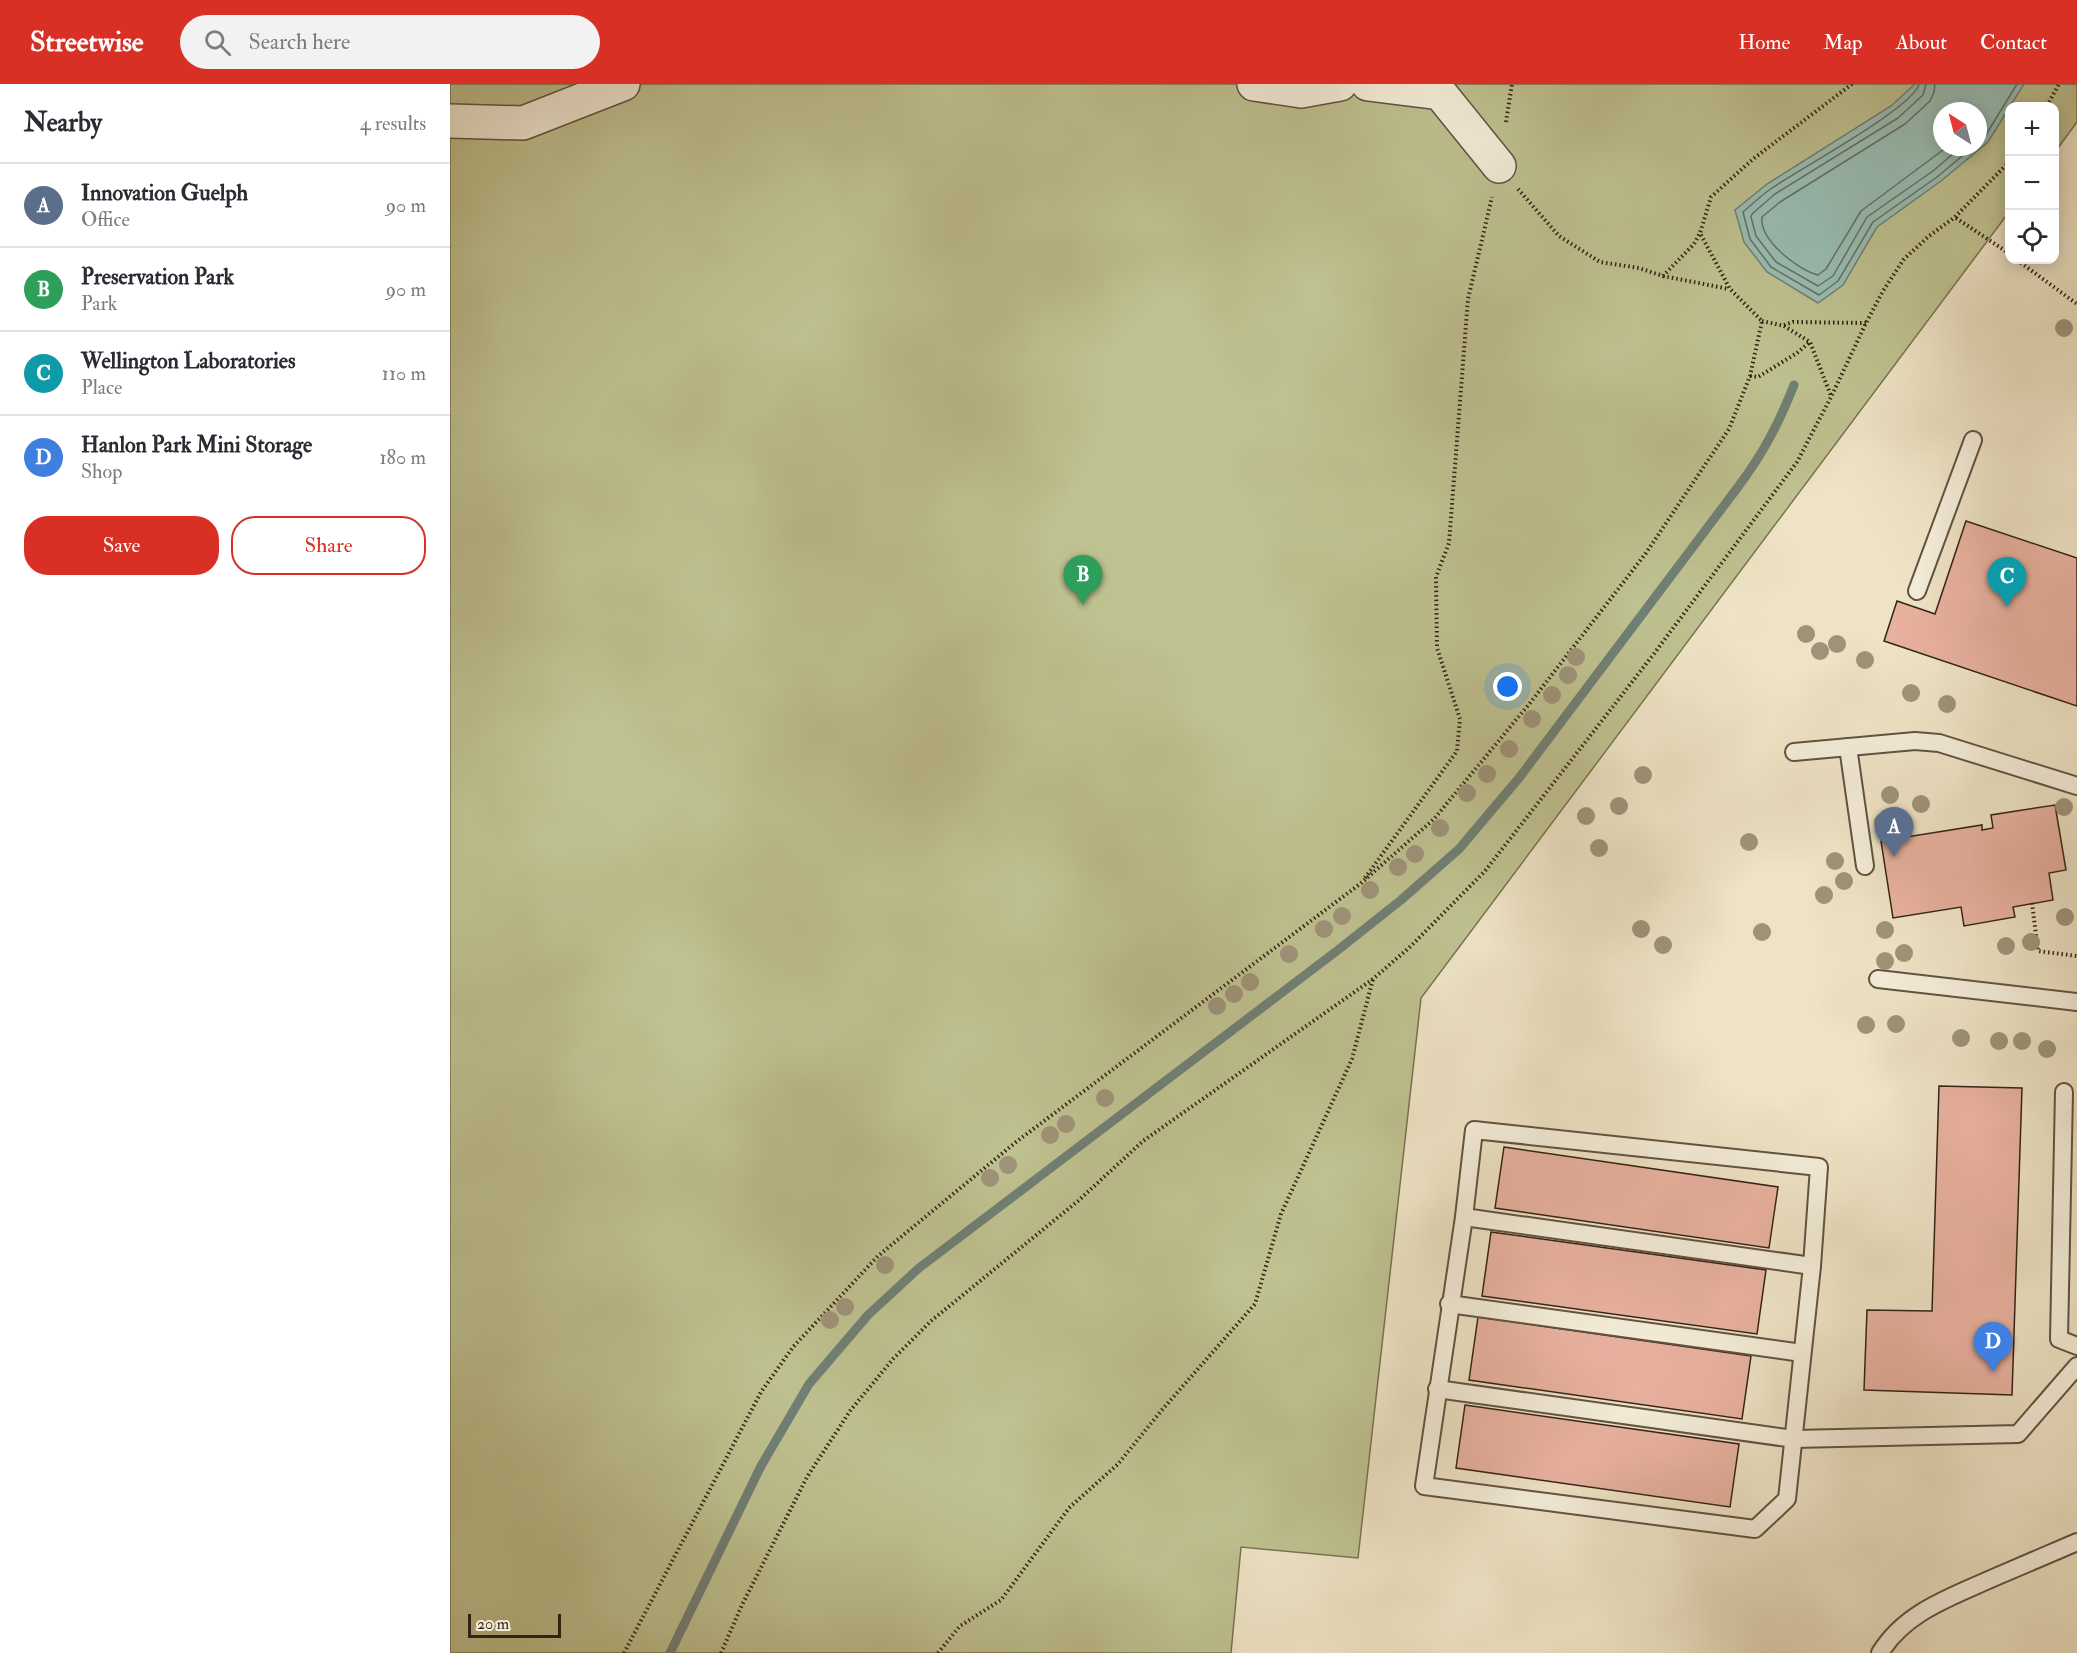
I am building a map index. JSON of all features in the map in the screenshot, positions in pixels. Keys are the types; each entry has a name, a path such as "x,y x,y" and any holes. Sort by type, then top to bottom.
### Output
{"street":[{"path":"450,121 523,123 623,84"},
{"path":"1254,84 1301,91 1340,84"},
{"path":"1368,84 1440,93 1499,166"}],"lane":[{"path":"1917,591 1972,440"},
{"path":"1794,752 1915,741 1939,743 2077,786"},
{"path":"1848,747 1865,866"},
{"path":"1878,979 2077,1002"},
{"path":"2064,1092 2059,1339 2077,1346"},
{"path":"1474,1130 1819,1167 1812,1266 1787,1499 1755,1529 1424,1486 1449,1304 1464,1218 1474,1130"},
{"path":"1464,1218 1812,1266"},
{"path":"1449,1304 1802,1353"},
{"path":"1437,1389 1794,1439 2018,1434 2077,1366"},
{"path":"1880,1653 1905,1623 1934,1604 2077,1542"}],"path":[{"path":"1510,97 1512,84"},
{"path":"1663,276 1694,244 1700,233 1711,197 1753,159 1852,84"},
{"path":"2049,102 2059,84"},
{"path":"1499,166 1559,236 1600,262 1638,268 1663,276 1730,289"},
{"path":"1360,884 1457,751 1460,719 1437,648 1436,577 1449,543 1468,299 1499,166"},
{"path":"721,1653 742,1605 807,1477 850,1411 893,1359 931,1320 1078,1201 1143,1141 1373,979 1411,946 1485,871 1653,655 1797,462 1866,323 1883,291 1904,260 1929,236 1955,217 2005,166"},
{"path":"1955,217 2005,251"},
{"path":"1700,233 1730,289 1762,321 1784,326 1810,342 1831,397"},
{"path":"2022,264 2077,304"},
{"path":"624,1653 761,1392 793,1347 878,1256 1016,1142 1360,884 1434,819 1530,703 1639,562 1729,429 1750,376 1762,321"},
{"path":"1784,326 1793,322 1866,323"},
{"path":"1750,376 1758,377 1797,353 1810,342"},
{"path":"2032,903 2038,951 2077,956"},
{"path":"938,1653 960,1626 1001,1600 1070,1508 1118,1464 1161,1411 1255,1304 1281,1215 1353,1059 1373,979"}],"green space":[{"path":"450,84 2077,84 2077,122 2059,147 2059,102 2005,102 2005,217 1421,998 1358,1558 1241,1547 1231,1653 450,1653"}],"water":[{"path":"1915,84 2024,84 2013,102 2005,102 2005,115 1987,143 1987,102 1933,102 1933,156 1971,156 1941,181 1877,227 1843,285 1818,303 1767,272 1744,242 1735,210 1767,184 1891,106"}],"building":[{"path":"1966,521 2077,558 2077,706 1884,641 1897,601 1935,614"},
{"path":"2055,805 2066,870 2049,873 2053,900 2013,907 2015,917 1964,926 1961,907 1893,918 1881,841 1982,825 1982,830 1993,828 1991,815"},
{"path":"1939,1086 2022,1088 2012,1395 1864,1390 1867,1310 1932,1311"},
{"path":"1504,1147 1778,1187 1769,1248 1495,1208"},
{"path":"1491,1232 1766,1270 1757,1334 1482,1296"},
{"path":"1478,1317 1751,1356 1742,1419 1469,1380"},
{"path":"1465,1405 1739,1444 1730,1507 1456,1468"}],"waterway":[{"path":"670,1653 761,1466 809,1384 868,1315 919,1268 1338,950 1401,900 1459,849 1519,778 1738,487 1770,438 1794,385"}],"place":[{"name":"Preservation Park","path":"1083,605"},
{"name":"Wellington Laboratories","path":"2007,607"},
{"name":"Innovation Guelph","path":"1894,857"},
{"name":"Hanlon Park Mini Storage","path":"1993,1372"}]}
